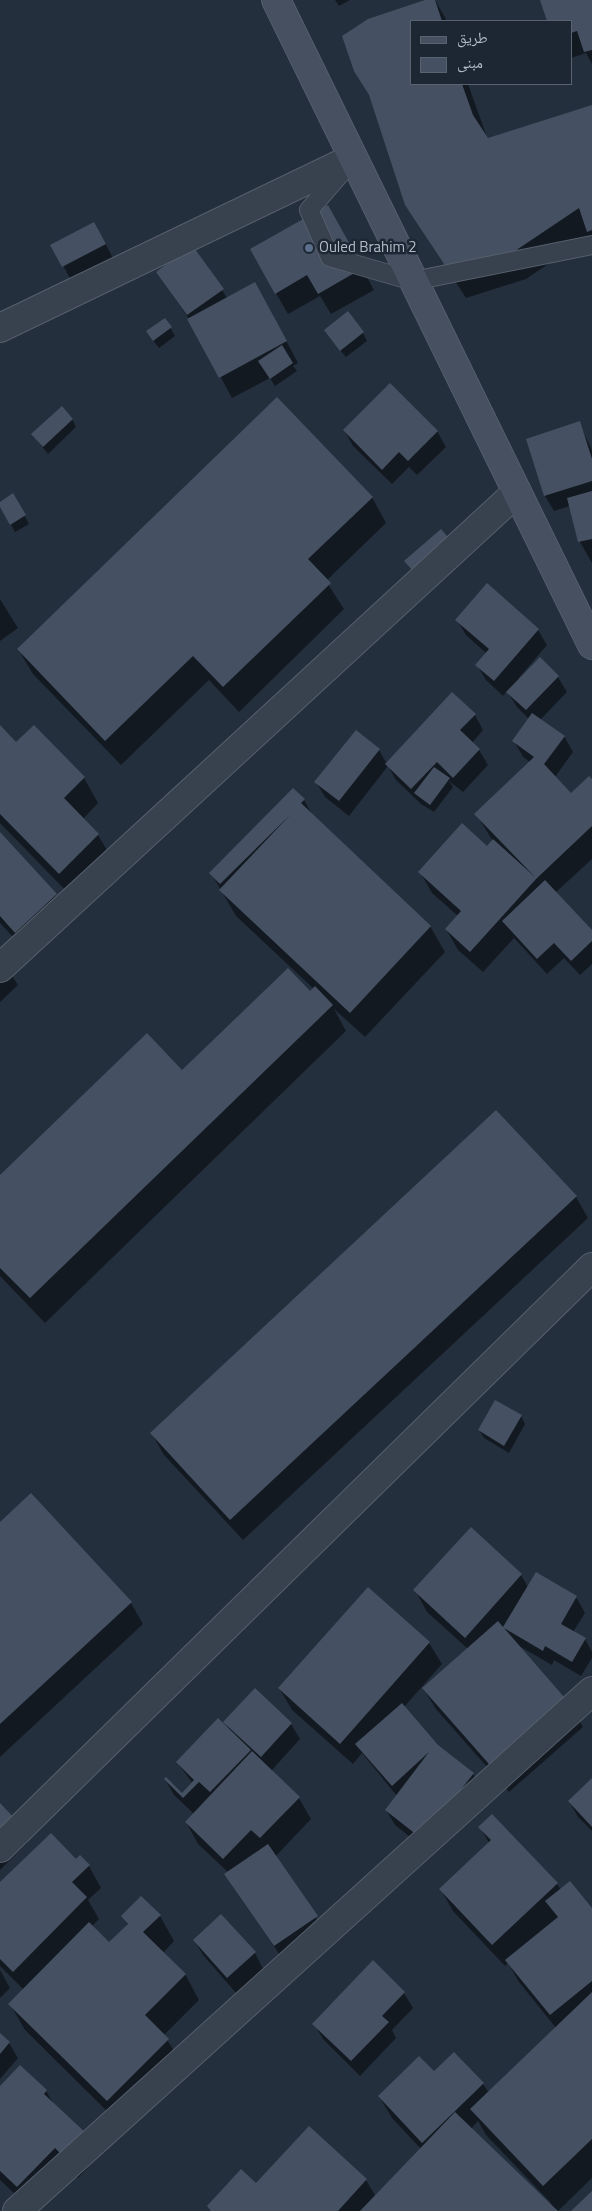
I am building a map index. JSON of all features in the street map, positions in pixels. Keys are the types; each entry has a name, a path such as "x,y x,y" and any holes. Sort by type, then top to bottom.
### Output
{"main road":[{"path":"276,0 592,645"}],"street":[{"path":"0,328 353,158"},
{"path":"0,968 517,492"},
{"path":"0,1848 592,1267"},
{"path":"17,2211 592,1690"}],"lane":[{"path":"353,158 309,210 330,257 413,281 592,245"}],"building":[{"path":"425,0 435,0 442,20 410,20 410,85 462,85 473,115 488,138 592,105 592,230 587,232 579,208 512,253 450,273 405,205 369,95 354,71 342,36 368,19"},
{"path":"540,0 592,0 592,50 584,52 577,31 572,33 572,20 547,20"},
{"path":"328,205 363,268 318,294 307,275 275,294 250,249"},
{"path":"94,222 106,244 62,267 50,245"},
{"path":"192,245 224,289 187,315 156,272"},
{"path":"255,282 287,341 219,378 187,319"},
{"path":"348,311 364,332 340,351 324,330"},
{"path":"165,318 172,327 153,341 146,331"},
{"path":"282,345 293,363 270,379 258,361"},
{"path":"390,383 438,431 408,461 399,452 382,470 343,430"},
{"path":"277,397 373,497 308,559 331,583 223,687 193,656 105,741 17,649"},
{"path":"62,406 73,419 43,447 31,434"},
{"path":"580,421 592,459 592,481 544,496 526,439"},
{"path":"592,491 592,539 578,542 567,498"},
{"path":"13,493 26,515 10,525 0,507 0,502"},
{"path":"441,529 452,542 415,573 404,561"},
{"path":"487,583 539,629 494,681 475,665 489,649 455,620"},
{"path":"540,657 559,676 526,710 506,692"},
{"path":"452,692 476,714 460,730 480,749 453,778 437,762 411,789 385,764"},
{"path":"532,713 565,736 544,764 571,793 589,776 592,779 592,826 536,879 470,952 445,929 461,911 418,872 462,823 487,846 493,839 535,877 474,814 534,757 512,741"},
{"path":"0,725 16,742 34,725 85,777 64,798 99,834 59,874 0,814"},
{"path":"356,730 380,749 339,801 314,782"},
{"path":"434,767 450,778 430,805 414,793"},
{"path":"293,788 305,799 301,803 431,926 350,1013 219,890 291,814 220,884 209,873"},
{"path":"0,832 57,894 15,933 0,916"},
{"path":"545,880 592,930 592,941 571,961 554,943 537,959 502,921"},
{"path":"288,968 310,991 315,986 333,1005 30,1298 0,1268 0,1175 147,1033 182,1070"},
{"path":"496,1110 577,1196 230,1520 150,1433"},
{"path":"495,1400 522,1415 504,1446 478,1430"},
{"path":"31,1493 132,1602 0,1724 0,1522"},
{"path":"471,1527 522,1574 465,1638 413,1590"},
{"path":"536,1572 577,1596 561,1624 586,1638 572,1662 545,1646 543,1651 504,1628 571,1705 496,1772 422,1688 498,1621 503,1627"},
{"path":"368,1587 430,1642 340,1744 278,1688"},
{"path":"255,1688 292,1723 261,1757 223,1722"},
{"path":"402,1703 438,1745 474,1773 422,1839 385,1810 429,1752 392,1786 355,1744"},
{"path":"218,1718 251,1750 210,1792 199,1782 183,1798 164,1779 166,1777 182,1793 194,1780 176,1762"},
{"path":"252,1751 300,1797 260,1838 251,1830 223,1859 185,1822"},
{"path":"592,1778 592,1827 568,1801"},
{"path":"0,1803 16,1820 0,1835"},
{"path":"492,1814 558,1883 492,1945 439,1889 491,1840 478,1827"},
{"path":"51,1833 76,1859 80,1855 90,1865 72,1882 87,1897 13,1972 0,1959 0,1882"},
{"path":"268,1844 318,1916 274,1946 224,1874"},
{"path":"570,1881 592,1908 592,1981 550,2015 505,1960 558,1917 545,1901"},
{"path":"141,1896 161,1915 143,1932 186,1974 145,2015 169,2039 107,2101 8,2004 89,1922 109,1942 128,1924 121,1916"},
{"path":"221,1914 256,1952 227,1978 193,1940"},
{"path":"373,1960 405,1992 382,2016 389,2022 351,2061 312,2024"},
{"path":"592,1992 592,2139 543,2186 470,2109"},
{"path":"0,2033 10,2042 0,2054"},
{"path":"454,2052 484,2083 422,2143 378,2096 419,2056 434,2071"},
{"path":"20,2065 47,2090 44,2094 87,2134 65,2158 55,2148 17,2187 0,2171 0,2086"},
{"path":"455,2112 558,2211 360,2211"},
{"path":"309,2126 367,2179 338,2211 211,2211 207,2206 241,2169 256,2183"},
{"path":"592,2191 592,2211 571,2211"}],"place":[{"name":"Ouled Brahim 2","path":"309,248"}]}
